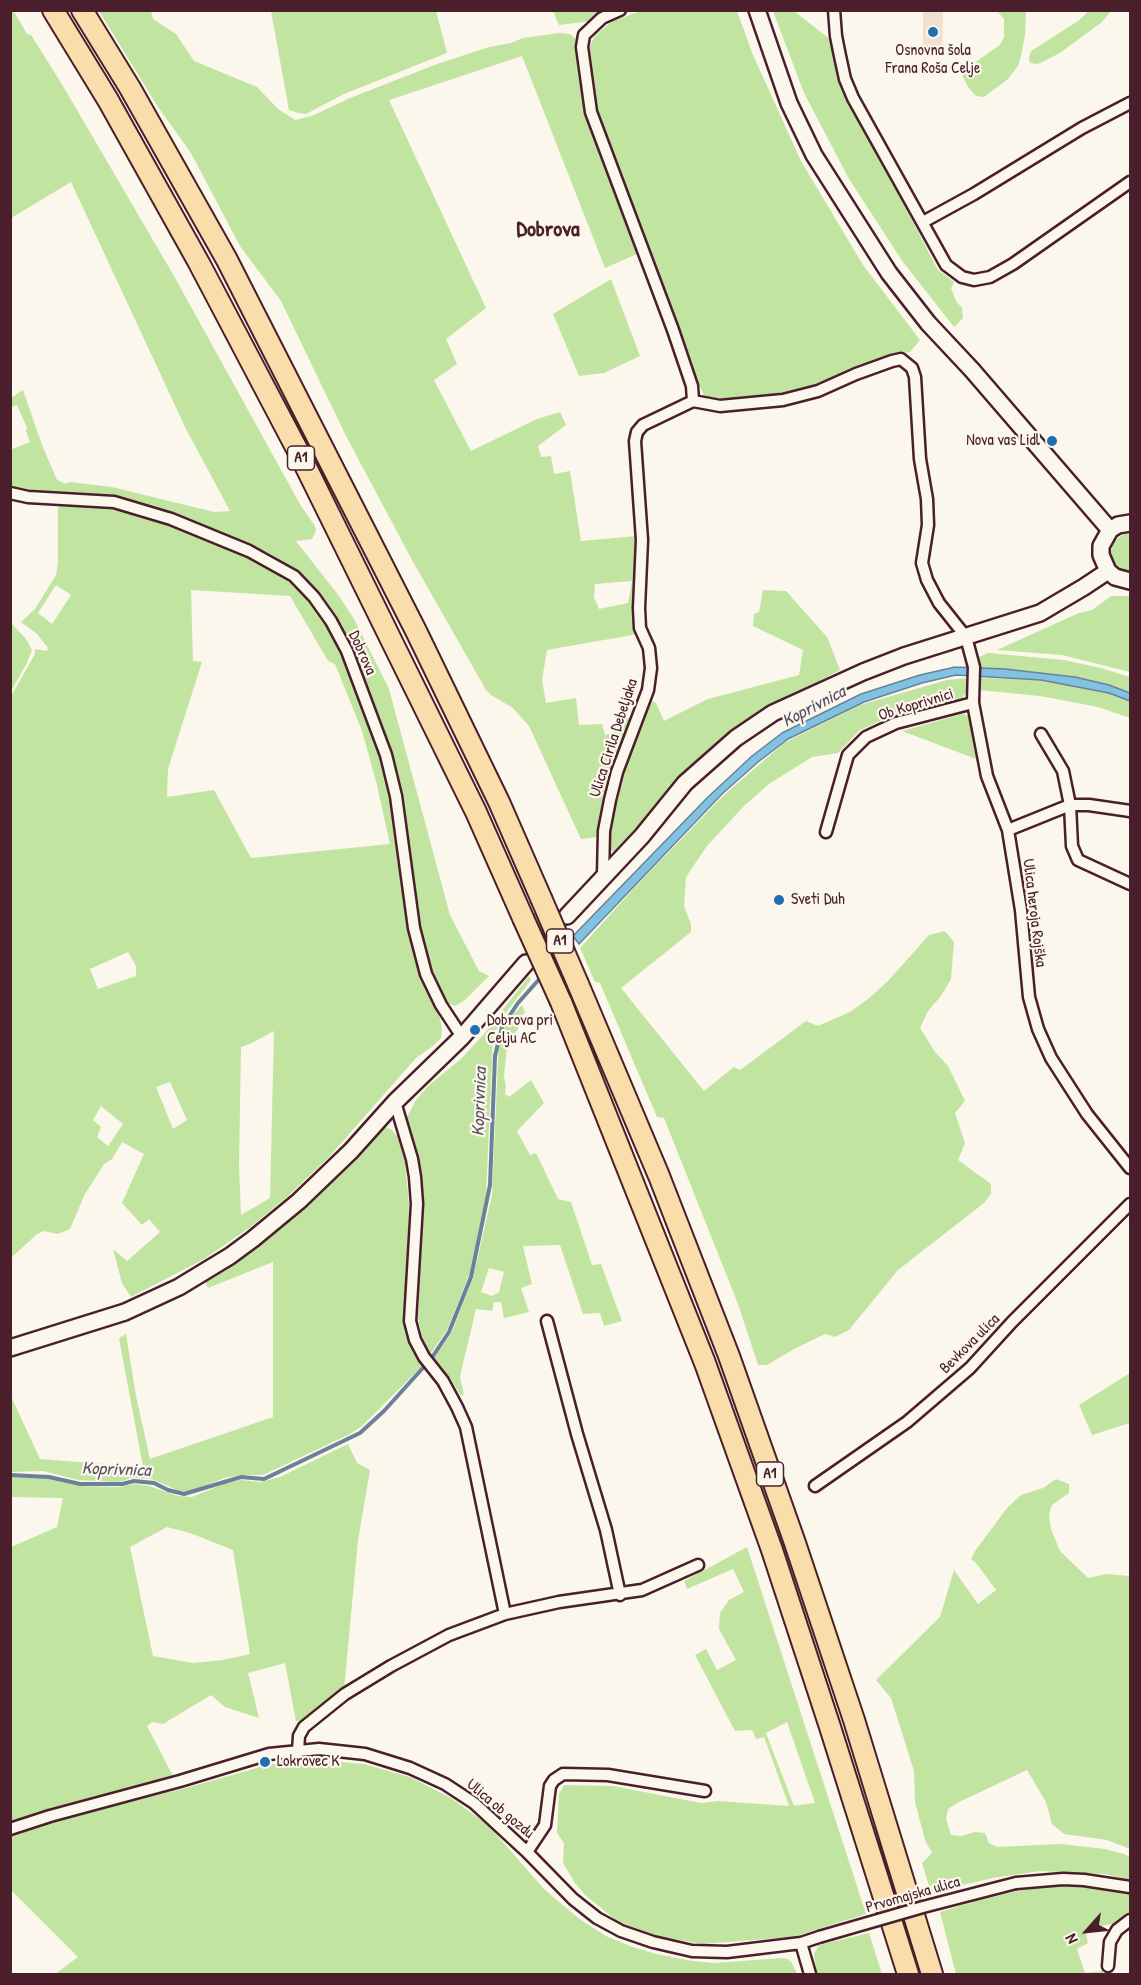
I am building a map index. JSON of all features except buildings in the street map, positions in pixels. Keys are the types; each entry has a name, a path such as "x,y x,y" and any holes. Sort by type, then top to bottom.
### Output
{"highway":[{"name":"A1","path":"53,10 108,100 199,262 299,453 476,812 561,1002 713,1385 772,1550 908,1974"},
{"name":"A1","path":"82,10 130,88 227,260 416,631 499,802 541,898 659,1176 729,1356 854,1720 932,1974"}],"street":[{"path":"620,10 602,18 584,35 582,47 591,112 673,330 692,386 693,401 720,406 783,400 818,391 892,361 902,359 907,363 915,376 920,459 927,498 928,525 922,563 927,580 939,603 966,637"},
{"path":"757,10 789,103 814,155 889,273 928,323 972,370 1110,530"},
{"path":"834,10 840,56 845,79 853,98 946,265 962,277 974,280 990,277 1131,182"},
{"path":"923,222 974,194 1082,128 1131,103"},
{"name":"Ulica Cirila Debeljaka","path":"603,876 604,831 609,800 617,772 645,699 651,668 649,648 640,628 642,540 635,441 637,432 643,425 693,401"},
{"name":"Dobrova","path":"10,493 28,497 114,502 171,519 258,556 294,576 314,597 331,621 346,651 386,755 396,796 414,928 426,974 441,1005 462,1037"},
{"path":"1131,523 1118,525 1110,530 1101,546 1103,563 1108,571 1115,577 1131,581"},
{"path":"567,916 642,836 685,783 736,738 773,713 904,656 1040,613 1108,571"},
{"name":"Ulica heroja Rojška","path":"966,637 974,667 974,698 987,776 1008,830 1021,910 1029,997 1038,1029 1051,1058 1081,1104 1131,1168"},
{"name":"Ob Koprivnici","path":"826,832 848,755 866,738 896,723 974,698"},
{"path":"1041,734 1063,771 1070,805 1072,846 1078,860 1131,884"},
{"path":"1008,830 1070,805 1089,805 1131,811"},
{"path":"10,1348 125,1312 179,1287 230,1257 308,1192 351,1151 395,1102 462,1037 526,963"},
{"path":"395,1102 412,1159 417,1204 410,1321 415,1340 424,1357 443,1381 466,1427 505,1614"},
{"name":"Bevkova ulica","path":"815,1486 907,1422 970,1368 1012,1322 1131,1204"},
{"path":"547,1321 577,1434 606,1530 620,1595"},
{"path":"298,1751 299,1736 304,1727 358,1685 449,1635 505,1614 559,1602 602,1595 620,1595 642,1590 698,1565"},
{"name":"Ulica ob gozdu","path":"10,1829 71,1809 180,1781 269,1754 319,1749 365,1754 419,1772 445,1784 474,1803 573,1899 621,1931 652,1942 692,1951 727,1952 801,1943 819,1937"},
{"path":"527,1852 547,1819 550,1786 563,1774 608,1775 705,1791"},
{"name":"Prvomajska ulica","path":"819,1937 1016,1883 1063,1879 1131,1887"},
{"path":"1107,1966 1110,1942 1117,1930 1131,1920"},
{"path":"801,1943 810,1974"}],"shaded area":[{"name":"Osnovna šola Frana Roša Celje","path":"923,11 943,11 942,54 923,54"}],"green space":[{"path":"13,10 63,86 174,276 301,506 315,526 316,530 312,539 296,541 354,619 389,689 450,915 479,971 489,976 465,1000 455,1006 447,1003 429,965 418,922 410,868 365,684 338,619 315,589 293,568 267,552 237,539 137,504 106,496 36,493 11,488 10,450 30,442 27,428 17,405 11,407 11,398 23,390 57,480 66,484 70,482 112,487 214,512 230,511 186,429 71,182 11,218 10,11"},
{"path":"1090,10 1111,11 1102,22 1060,53 1038,64 1030,63 1031,51 1078,21"},
{"path":"99,11 151,11 153,19 176,34 194,61 257,87 278,109 295,120 312,116 350,98 437,64 489,47 523,38 559,33 570,34 577,40 582,89 588,114 637,254 605,268 522,56 389,100 486,308 446,339 457,364 434,380 471,451 537,419 560,412 566,425 538,446 541,457 551,456 554,474 570,471 581,541 637,536 635,607 638,634 547,650 542,680 546,703 576,698 579,725 602,724 605,735 615,732 615,721 631,718 612,763 603,795 597,837 581,839 529,726 513,708 486,690 412,560 346,436 281,301 240,246 191,153 158,107","holes":["632,581 628,603 599,609 594,597 595,584"]},
{"path":"271,11 436,11 447,53 344,94 306,114 298,113 289,110"},
{"path":"553,11 611,11 592,21 559,25"},
{"path":"640,11 737,11 753,55 801,161 863,265 920,340 910,352 893,355 853,369 817,386 783,395 720,401 704,395 694,374 680,329 601,125 591,80 590,45 595,36 611,22"},
{"path":"773,11 794,11 831,40 840,80 848,98 938,270 954,282 951,288 956,301 962,308 963,318 954,327 903,262 849,179 804,93"},
{"path":"997,11 1026,11 1021,56 1018,66 1008,79 984,97 976,96 962,75 964,70 1000,45 1004,37 1004,19"},
{"path":"611,279 640,356 604,373 579,376 553,314"},
{"path":"60,502 129,508 232,547 280,572 313,603 341,649 375,739 387,784 411,938 421,975 440,1018 442,1029 441,1038 416,1058 328,1158 287,1197 249,1228 204,1259 131,1297 122,1283 113,1249 127,1261 160,1232 149,1219 142,1225 122,1203 144,1154 122,1142 112,1159 104,1164 85,1194 70,1229 58,1234 44,1231 37,1234 11,1258 10,698 35,654 35,649 47,651 48,648 37,634 21,622 35,609 56,575","holes":["56,585 71,595 52,624 38,613","191,590 290,596 328,661 335,664 362,731 390,844 251,858 214,790 167,797 168,769 202,662 193,661","128,952 136,966 136,976 98,989 90,969","274,1031 270,1198 241,1215 239,1165 241,1047","170,1082 187,1120 173,1129 156,1087","101,1106 123,1124 108,1146 97,1137 101,1127 93,1120"]},
{"path":"1125,533 1130,533 1130,571 1124,571 1115,566 1110,556 1113,542"},
{"path":"763,590 786,591 827,637 840,670 765,710 680,780 621,848 614,852 609,849 616,794 649,699 656,703 664,721 708,699 799,675 803,650 753,626 754,614 759,612"},
{"path":"1111,596 1130,596 1130,672 1062,655 997,650 1079,613 1092,610"},
{"path":"11,623 26,639 32,650 11,691"},
{"path":"988,653 1064,660 1101,668 1130,677 1130,692 1109,685 1005,669 978,668 979,657"},
{"path":"967,678 968,690 962,698 880,721 860,730 838,753 812,757 769,784 744,806 707,846 686,877 684,906 691,924 691,932 621,988 704,1091 734,1067 740,1070 806,1021 818,1026 850,1012 888,981 929,935 945,931 954,942 951,979 941,996 928,1011 920,1028 935,1052 948,1066 965,1101 955,1113 965,1143 958,1160 991,1184 991,1194 984,1203 898,1270 849,1330 835,1337 825,1334 767,1365 758,1365 738,1304 664,1118 657,1117 600,983 595,982 580,948 723,796 784,743 860,705 947,680"},
{"path":"978,678 1041,680 1109,693 1130,700 1130,718 1098,707 1040,696 979,690"},
{"path":"962,714 967,715 970,720 976,759 902,731"},
{"path":"529,976 531,980 501,1019 493,1037 486,1195 470,1273 447,1330 429,1356 426,1353 418,1318 423,1181 407,1117 416,1100 429,1085 461,1059 484,1034"},
{"path":"522,1005 525,1012 507,1047 505,1094 509,1097 531,1080 544,1103 517,1131 530,1155 536,1153 558,1199 571,1202 592,1265 601,1264 622,1321 604,1326 600,1313 583,1314 560,1245 523,1246 532,1284 521,1288 529,1312 504,1318 501,1302 494,1302 492,1311 476,1309 461,1372 460,1378 464,1394 461,1396 450,1378 432,1361 452,1332 473,1278 492,1195 499,1038 506,1023","holes":["489,1268 504,1272 499,1292 492,1296 481,1292"]},
{"path":"384,1127 391,1129 398,1137 405,1163 409,1205 405,1320 407,1335 424,1364 362,1426 350,1434 263,1475 224,1478 190,1492 179,1491 152,1479 131,1478 119,1482 78,1480 43,1471 11,1472 10,1394 40,1459 143,1467 119,1338 126,1334 136,1396 150,1459 273,1417 273,1262 208,1288 205,1281 264,1242 308,1206"},
{"path":"1130,1373 1130,1423 1092,1435 1079,1405"},
{"path":"348,1444 357,1463 370,1470 358,1540 344,1690 301,1721 296,1721 285,1663 248,1673 259,1718 225,1707 211,1695 163,1724 152,1722 147,1726 173,1776 52,1808 11,1822 11,1547 57,1527 63,1498 11,1497 10,1477 41,1477 79,1486 119,1487 135,1484 149,1486 178,1496 192,1497 240,1480 261,1482 280,1477","holes":["167,1527 190,1533 233,1550 250,1654 193,1663 153,1656 130,1547"]},
{"path":"1056,1479 1069,1484 1069,1493 1052,1505 1049,1514 1051,1529 1060,1551 1088,1578 1106,1574 1130,1576 1130,1849 1107,1840 1064,1834 1052,1824 1046,1802 1027,1770 959,1802 948,1809 946,1819 951,1835 985,1833 989,1843 997,1847 1060,1844 1105,1849 1124,1854 1130,1857 1130,1880 1105,1874 1040,1871 993,1878 931,1892 922,1863 932,1853 925,1840 915,1802 914,1771 891,1698 876,1680 940,1617 954,1570 978,1604 996,1590 971,1559 975,1551 1007,1508 1021,1495 1043,1488"},
{"path":"747,1547 866,1914 793,1937 702,1944 661,1937 617,1921 585,1895 563,1863 564,1843 557,1833 559,1794 564,1785 613,1786 701,1803 718,1801 789,1806 764,1737 756,1739 752,1730 735,1731 695,1655 706,1649 717,1670 736,1660 719,1629 720,1613 729,1600 744,1592 733,1569 687,1589 684,1581","holes":["787,1722 815,1803 794,1806 766,1733"]},
{"path":"318,1760 364,1764 410,1777 451,1798 488,1825 544,1889 581,1920 606,1936 656,1954 693,1961 714,1963 788,1959 797,1974 55,1974 78,1957 11,1890 11,1836 56,1820 186,1788 271,1764"},
{"path":"1085,1885 1130,1894 1130,1916 1118,1923 1085,1929 1088,1943 1077,1949 1085,1973 1103,1971 1103,1974 956,1974 940,1912 1021,1890"},
{"path":"869,1933 882,1974 816,1974 814,1954 819,1945"}],"water":[{"path":"955,667 1005,669 1075,677 1109,685 1130,693 1130,701 1109,693 1041,680 956,675 922,683 864,702 788,739 758,762 722,794 579,944 573,936 707,798 752,756 782,733 861,694 920,675"}],"waterway":[{"name":"Koprivnica","path":"10,1475 49,1477 80,1484 122,1484 134,1481 154,1483 184,1494 241,1477 264,1479 360,1433 384,1411 431,1359 449,1332 471,1277 490,1185 495,1056 502,1027 518,1003 542,976"}],"place":[{"name":"Osnovna šola Frana Roša Celje","path":"933,32"},
{"name":"Nova vas Lidl","path":"1052,441"},
{"name":"Sveti Duh","path":"779,900"},
{"name":"Dobrova pri Celju AC","path":"475,1030"},
{"name":"Lokrovec K","path":"265,1762"}],"district":[{"name":"Dobrova","path":"548,230"}]}
